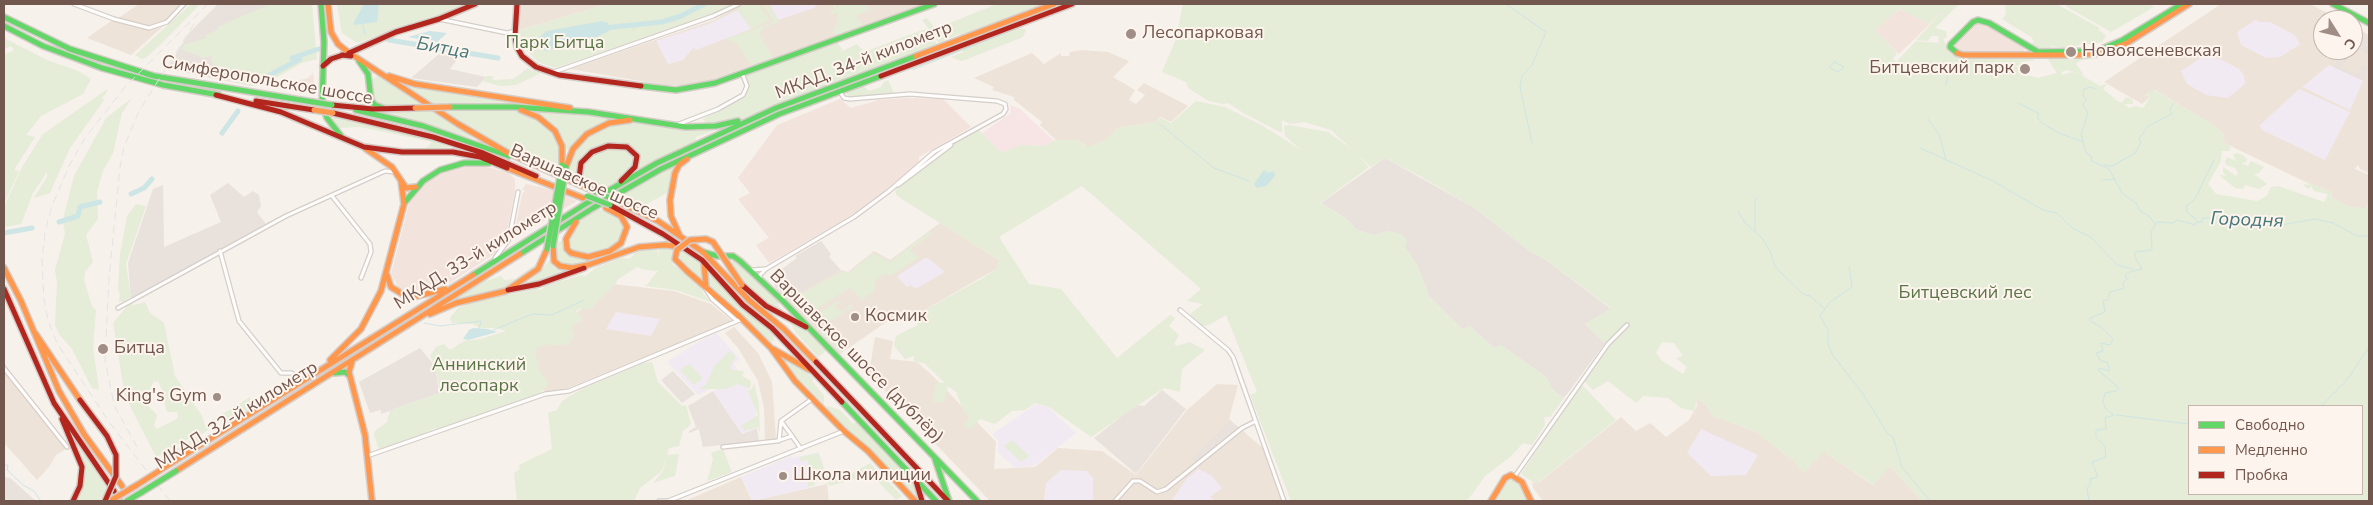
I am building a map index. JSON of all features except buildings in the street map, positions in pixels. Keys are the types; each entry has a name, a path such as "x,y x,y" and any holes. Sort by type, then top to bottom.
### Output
{"main road":[{"name":"Варшавское шоссе","path":"321,4 324,42 324,110 332,127 346,140 354,144 393,151 463,151 484,156 637,219 687,249 702,260 744,305 772,328 936,501"},
{"name":"Варшавское шоссе","path":"328,4 331,32 337,42 349,53 458,124 528,164 658,220 703,252 750,301 784,329 949,501"},
{"path":"323,66 331,59 402,30 440,19 474,4"},
{"path":"517,4 517,47 522,56 536,67 551,73 569,76 676,90 708,85 934,4"},
{"name":"МКАД, 34-й километр","path":"730,128 776,108 1054,4"},
{"name":"МКАД, 34-й километр","path":"734,134 839,91 1072,4"},
{"path":"2182,4 2123,40 2097,51 2038,52 1989,23 1978,20 1973,22 1950,47 1956,54 1963,56 2101,53 2127,43 2189,4"},
{"path":"2333,4 2369,23"},
{"name":"Симферопольское шоссе","path":"4,17 70,49 134,70 164,78 332,105 423,126 528,164"},
{"name":"Симферопольское шоссе","path":"4,26 72,58 145,81 216,95 333,113 400,128 474,151 504,164"},
{"path":"362,47 356,52 356,57 366,71 372,102 382,107 400,109"},
{"path":"342,55 356,57"},
{"path":"377,70 408,83 694,128 732,123 776,108"},
{"path":"216,95 271,108 346,140"},
{"path":"332,105 364,109 497,107 589,112"},
{"path":"497,107 524,111 548,124 561,142 564,166 553,258 560,266 579,267 602,261"},
{"path":"506,291 533,274 541,264 547,249 564,166 573,149 593,130 614,122 642,121"},
{"name":"МКАД, 33-й километр","path":"344,355 600,195 657,163 730,128"},
{"name":"МКАД, 33-й километр","path":"361,354 593,208 647,177 734,134"},
{"path":"354,144 384,160 397,173 408,189 418,186"},
{"path":"594,191 584,185 579,178 578,170 584,159 592,152 608,146 618,145 630,148 637,156 636,167 623,180 600,195"},
{"path":"680,235 672,221 670,205 675,173 685,160 706,147"},
{"path":"438,152 471,155 504,164"},
{"path":"404,204 418,186 435,173 458,164 478,162 504,164"},
{"path":"301,382 336,355 361,329 372,311 386,274 404,204 401,181"},
{"path":"608,207 637,219"},
{"path":"593,208 574,223 567,234 568,248 576,255 588,257 602,254 621,243 627,227 624,219 617,212"},
{"path":"813,331 766,306 742,285 713,242 706,239 690,240 677,250 675,259 771,348 789,374 812,399 844,431 868,451 914,501"},
{"path":"404,327 456,303 553,279 648,246 673,245 687,249"},
{"name":"Варшавское шоссе (дублёр)","path":"703,252 717,256 733,256 751,270 978,501"},
{"path":"702,260 706,268 704,285"},
{"path":"4,268 35,332 47,365 70,410 122,486"},
{"path":"386,274 394,291 404,295 418,296 445,289 474,274"},
{"path":"4,289 40,374 61,415 114,491"},
{"path":"35,332 110,441 116,455 116,476 105,501"},
{"path":"771,348 798,362 817,376"},
{"path":"361,354 350,365 350,376 360,407 372,501"},
{"name":"МКАД, 32-й километр","path":"127,501 361,354"},
{"name":"МКАД, 32-й километр","path":"110,501 344,355"},
{"path":"322,379 340,371 348,373 350,376"},
{"path":"61,415 66,432 80,459 82,467 80,486 73,501"},
{"path":"934,456 949,501"},
{"path":"1491,501 1505,478 1514,476 1522,482 1531,501"},
{"path":"915,479 922,501"}],"street":[{"path":"74,4 144,28 155,27 167,22 184,4"},
{"path":"551,73 717,15 739,4"},
{"path":"440,19 507,32 516,30"},
{"path":"565,67 569,76"},
{"path":"671,125 689,122 743,94 747,86 742,73"},
{"path":"760,279 760,275 766,269 854,217 959,138 1002,114 1006,109 1005,104 997,100 910,94 850,99 844,98 839,91"},
{"path":"689,122 687,125 694,128"},
{"path":"474,151 495,163"},
{"path":"374,176 385,167 384,160"},
{"path":"118,308 286,216 374,176 387,171 397,173"},
{"path":"480,270 496,257 505,246 510,234 518,192"},
{"path":"332,196 370,244 371,252 361,278"},
{"path":"505,246 506,249 511,249 527,241"},
{"path":"220,251 239,321 280,373 292,373 301,382"},
{"path":"751,270 766,269"},
{"path":"1180,310 1231,353 1284,501"},
{"path":"367,456 545,394 569,391 740,320"},
{"path":"1514,476 1608,344 1627,325"},
{"path":"4,368 67,447"},
{"path":"779,441 781,422 812,399"},
{"path":"1115,501 1133,481 1140,481 1157,492 1166,490 1242,428 1256,421"},
{"path":"781,422 800,449"},
{"path":"659,501 668,501 844,431"},
{"path":"722,448 779,441 792,436"}],"shaded area":[{"path":"139,4 188,4 131,55 87,38 117,17 120,17"},
{"path":"218,4 312,4 252,86 167,69 189,33"},
{"path":"364,4 379,4 377,22 355,25 353,24"},
{"path":"520,4 607,4 520,30"},
{"path":"743,4 923,4 705,82 686,85 664,85 570,69 714,20"},
{"path":"819,4 814,8 778,20 770,5"},
{"path":"2221,4 2310,4 2322,10 2313,10 2313,60 2363,60 2363,32 2369,35 2369,173 2360,169 2358,165 2355,169 2369,175 2369,202 2365,209 2348,206 2332,198 2331,192 2222,142 2224,134 2210,123 2155,90 2145,95 2150,97 2142,104 2104,82"},
{"path":"1900,9 1930,24 1899,54 1874,30"},
{"path":"738,10 751,29 696,50 694,47 683,60 668,64 656,41 711,23"},
{"path":"2255,20 2270,22 2295,35 2300,44 2292,50 2289,49 2290,51 2280,57 2266,58 2241,45 2237,32"},
{"path":"602,21 608,23 609,31 597,37 572,42 547,51 539,49 533,42 547,31"},
{"path":"1978,22 1986,24 2025,48 2022,53 1959,53 1955,45"},
{"path":"430,31 447,33 437,42 408,37"},
{"path":"2363,35 2369,38 2369,55 2363,52"},
{"path":"1081,50 1108,52 1129,61 1113,77 1135,90 1129,100 1136,104 1145,95 1137,90 1144,83 1188,106 1171,122 1160,117 1155,122 1118,128 1105,141 1088,147 1078,140 1056,140 1040,125 1042,122 1014,100 1014,97 992,90 994,87 974,78 1032,53 1044,64 1061,53 1061,56 1069,56 1070,52"},
{"path":"439,54 459,57 450,69 486,77 477,87 411,78"},
{"path":"2202,57 2220,59 2239,69 2244,75 2245,84 2228,98 2206,95 2187,84 2181,71"},
{"path":"2338,60 2346,60 2341,67 2357,75 2363,65 2369,67 2365,81 2333,67"},
{"path":"2329,65 2363,81 2350,110 2302,87"},
{"path":"313,73 315,89 305,91 291,88 293,82 308,78"},
{"path":"2299,89 2350,112 2325,160 2264,131 2259,126"},
{"path":"906,98 943,99 971,127 919,157 919,164 856,213 769,263 756,245 769,238 738,199 750,193 738,178 777,125 840,99 851,108 879,100"},
{"path":"1010,105 1020,109 1054,141 1044,146 1020,145 1004,152 999,151 982,133 1011,113"},
{"path":"1385,158 1473,207 1528,250 1547,261 1611,309 1585,324 1605,343 1564,398 1553,390 1546,377 1501,345 1494,348 1470,326 1462,329 1429,296 1418,267 1405,247 1388,231 1374,235 1357,230 1347,219 1321,203"},
{"path":"479,165 509,173 515,179 515,191 505,240 499,251 448,284 415,292 399,288 391,274 410,200 423,184 439,173 455,167"},
{"path":"1264,170 1268,173 1274,171 1275,176 1266,186 1257,188 1254,184"},
{"path":"228,183 244,197 253,191 259,195 261,206 257,212 266,224 131,298 128,263 153,189 163,185 164,247 221,222 210,195"},
{"path":"526,184 552,190 577,201 513,239 518,232 515,229 522,195 525,190 522,190"},
{"path":"940,223 999,260 996,269 914,316 905,309 840,354 788,300 841,270 848,272 874,251 890,260"},
{"path":"821,241 831,254 829,257 841,270 788,300 775,287 772,276 797,258 795,256"},
{"path":"925,258 928,258 945,272 915,289 911,285 907,287 897,276"},
{"path":"612,284 674,291 711,304 732,321 568,388 544,392 532,349"},
{"path":"616,312 660,319 651,336 606,329"},
{"path":"734,327 758,353 772,382 776,439 765,442 764,408 758,381 738,348 725,333"},
{"path":"473,328 497,332 468,340 463,339 469,330"},
{"path":"716,333 740,359 734,363 740,376 698,395 667,362"},
{"path":"875,337 893,341 890,359 917,362 933,376 996,442 994,469 1035,467 1058,448 1102,451 1136,475 1187,410 1217,384 1238,385 1229,419 1264,449 1283,501 990,501 869,374"},
{"path":"420,348 435,366 439,393 381,414 381,410 370,413 359,382"},
{"path":"4,363 66,449 56,455 49,467 37,480 4,443"},
{"path":"673,371 695,394 682,403 661,380"},
{"path":"741,377 755,403 757,428 742,434 713,391"},
{"path":"1162,390 1186,409 1136,474 1094,438 1136,405 1144,406"},
{"path":"713,391 742,434 757,428 759,441 703,447 699,429 689,433 689,431 696,427 688,406"},
{"path":"1697,397 1707,406 1711,415 1756,432 1795,462 1803,473 1824,452 1873,485 1890,466 1922,501 1543,501 1533,488 1532,483 1538,483 1621,417 1636,431 1650,423 1666,437 1689,420 1697,406"},
{"path":"1036,404 1048,407 1076,433 1034,466 1015,468 998,453 998,441 992,434"},
{"path":"1230,421 1239,428 1198,463 1192,458"},
{"path":"1701,429 1758,455 1746,475 1711,476 1687,453"},
{"name":"Школа милиции","path":"819,452 827,475 807,480 809,488 752,501 741,477 791,456 792,458"},
{"path":"1198,469 1211,475 1222,488 1210,497 1215,501 1173,501 1187,478"},
{"path":"1061,470 1087,471 1093,478 1093,501 1046,501 1044,499 1046,483"},
{"path":"4,477 10,478 36,501 4,501"},
{"path":"741,477 752,501 685,501"},
{"path":"827,484 829,501 752,501"}],"green space":[{"path":"191,4 200,4 147,57 142,59 135,55"},
{"path":"270,4 312,4 317,59 302,63 263,85 252,86 234,82 234,76 221,73 221,69 211,62 212,56 203,58 181,49 185,44 206,38 206,35 218,29 217,27"},
{"path":"337,4 462,4 439,16 357,43 342,33"},
{"name":"Парк Битца","path":"607,4 734,4 712,15 555,68 538,62 526,50 521,40 520,30"},
{"path":"743,4 759,4 770,20 751,29 737,9"},
{"path":"832,4 836,4 837,12 839,4 867,4 871,10 856,15 863,25 839,35 833,33 838,20 837,13 829,14 834,9"},
{"path":"997,4 1047,4 973,31 959,34 939,43 922,20 927,18 935,29"},
{"name":"Битцевский лес","path":"1183,4 1959,4 1935,28 1946,31 1947,38 1943,38 1945,43 1949,44 1950,52 1956,57 2034,59 2020,62 2022,65 2016,66 2023,74 2038,78 2057,73 2047,58 2105,57 2079,61 2076,64 2084,75 2067,70 2061,72 2062,75 2072,72 2080,74 2100,86 2107,84 2103,89 2116,100 2122,103 2126,97 2132,99 2133,104 2124,104 2129,108 2136,106 2143,108 2150,97 2145,94 2154,90 2210,123 2224,134 2222,142 2231,147 2229,151 2222,151 2221,161 2208,184 2216,194 2257,201 2267,196 2271,187 2278,186 2324,202 2328,194 2314,191 2311,186 2309,189 2304,186 2305,184 2310,185 2306,182 2331,192 2332,198 2348,206 2365,209 2369,202 2369,501 1922,501 1890,466 1874,485 1824,452 1803,473 1795,462 1756,432 1711,415 1707,406 1698,398 1694,411 1681,408 1668,398 1643,396 1636,403 1608,381 1593,390 1583,380 1607,346 1585,324 1611,308 1547,261 1528,250 1473,207 1385,158 1371,167 1331,130 1304,122 1290,124 1282,120 1282,133 1228,103 1223,104 1209,101 1188,88 1186,82 1162,72 1176,39","holes":["1948,6 1916,40 1928,41 1931,36 1938,36 1939,43 1916,41 1897,61 1900,64 1893,59 1897,53 1875,30 1899,9 1930,24","1662,342 1674,343 1683,356 1676,358 1687,367 1683,374 1662,361 1656,353"]},
{"path":"2005,4 2056,4 2100,28 2098,29 2106,36 2102,42 2092,44 2079,44 2067,48 2050,46 2051,48 2037,49 2030,46 2034,41 2031,37 2002,19 2006,14"},
{"path":"2068,4 2147,4 2154,7 2111,32 2066,6"},
{"path":"763,5 769,5 779,22 763,28 759,34 774,58 752,66 736,43 725,39 770,24 773,20"},
{"path":"1021,28 1026,30 1023,37 965,60 961,61 951,57 963,52 962,50"},
{"path":"925,29 938,45 735,121 708,126 703,119 745,96 749,87 745,75 837,42 843,51 857,44 864,52"},
{"path":"4,38 47,60 78,71 91,79 83,94 41,116 26,135 35,137 14,170 19,171 4,204 4,55 14,50 11,46 4,49"},
{"path":"528,68 539,72 539,74 516,85 500,86 483,81 487,76 494,76 492,79 494,80 513,79"},
{"path":"378,76 451,124 475,137 472,138 383,112 418,110 418,113 423,109 415,104 412,107 386,107 375,103 372,98 370,80"},
{"path":"888,80 894,93 850,97 845,92 863,86 869,91 881,87"},
{"path":"402,82 553,107 447,105 448,102 440,105 449,111 453,109 496,109 519,111 532,116 549,129 555,137 559,146 559,164 532,159 509,149 461,123"},
{"path":"106,90 108,91 100,100 103,98 104,100 70,148 50,193 34,198 47,177 47,172 33,193 21,224 4,227 4,207 22,167 43,134"},
{"path":"132,98 122,113 113,153 103,171 97,192 98,219 86,235 93,262 85,272 84,280 92,306 96,310 93,348 99,390 92,388 72,349 59,334 55,325 57,282 55,270 65,234 63,219 74,176 106,118"},
{"path":"1196,101 1225,107 1263,126 1301,150 1285,136 1284,126 1289,125 1328,132 1353,150 1369,167 1320,203 1347,219 1357,230 1374,235 1388,231 1402,234 1408,241 1405,247 1418,267 1429,296 1462,329 1470,326 1494,348 1501,345 1546,377 1553,390 1564,398 1550,417 1544,417 1545,425 1532,445 1523,443 1510,457 1485,476 1467,501 1291,501 1250,395 1257,392 1226,315 1209,325 1202,326 1190,314 1203,304 1187,301 1201,289 1082,186 999,237 1029,284 1061,289 1117,358 1170,315 1175,318 1169,326 1179,335 1174,344 1177,346 1190,342 1205,350 1182,369 1180,392 1164,388 1091,437 1049,407 1035,403 1025,410 1012,411 995,424 980,419 970,430 964,425 969,418 963,410 956,392 948,386 944,403 933,402 936,383 945,383 924,363 914,361 914,356 905,359 894,346 896,336 918,325 914,316 983,278 996,269 999,260 897,196 895,190 958,140 976,130 979,130 999,151 1004,152 1020,145 1044,146 1056,140 1078,140 1086,146 1091,146 1105,140 1118,128 1155,122 1160,118 1171,123"},
{"path":"532,111 615,118 585,134 566,151 565,141 558,130 550,122"},
{"path":"336,116 408,133 451,147 426,149 432,142 360,127 339,128 333,118"},
{"path":"628,122 688,130 724,127 696,137 695,141 691,144 635,172 640,159 635,149 623,144 602,146 582,158 577,167 577,179 567,175 574,149 589,135 609,125"},
{"path":"608,148 628,150 634,160 631,169 606,189 583,179 582,171 590,156"},
{"path":"2236,153 2243,155 2247,159 2246,162 2241,163 2248,166 2251,161 2264,167 2259,173 2254,174 2267,184 2259,189 2245,185 2243,189 2235,188 2219,175 2227,176 2223,173 2223,167 2236,176 2238,173 2235,168 2226,165 2225,161 2227,157 2236,161 2233,155"},
{"path":"676,165 667,193 645,205 636,203 621,194"},
{"path":"136,204 146,206 126,264 131,297 122,302 119,301 120,294 118,289 120,254 127,216"},
{"path":"597,209 607,212 624,224 625,228 619,242 609,250 589,255 573,251 568,239 576,224"},
{"path":"929,232 932,234 912,248 911,251 919,258 890,276 886,273 875,281 875,291 862,300 850,288 808,314 795,297 841,272 849,273 873,253 890,262"},
{"path":"626,238 624,247 618,252 588,263 572,266 562,265 555,257 555,244 563,240 565,250 569,254 587,259 623,243"},
{"name":"Аннинский лесопарк","path":"665,246 674,248 671,258 673,265 699,283 703,293 710,302 676,290 646,286 658,271 637,267 617,280 615,285 592,309 586,310 581,308 576,311 582,320 574,324 572,329 574,336 569,344 554,346 548,344 537,348 535,351 540,373 547,380 547,386 540,393 379,449 374,435 375,431 387,422 390,411 440,393 435,366 430,356 436,347 444,344 450,350 464,341 481,339 506,331 496,328 480,328 473,324 452,323 450,318 458,308 477,301 536,289 541,290 545,286 582,275 585,276 597,267 621,258 630,259 636,252 646,248 658,251 658,259 659,250 650,247"},
{"path":"682,250 699,260 704,266 704,281 681,260 679,254"},
{"path":"550,260 554,266 567,272 524,285 535,276"},
{"path":"737,260 781,301 778,303 779,306 785,312 765,303 745,284 730,262"},
{"path":"536,264 527,276 509,287 448,304 483,282 501,276 504,280 515,279"},
{"path":"709,273 743,309 775,336 773,338 775,340 768,343 728,302 707,286"},
{"path":"838,301 841,302 835,306 839,311 842,309 845,312 829,322 820,312"},
{"path":"145,302 150,313 164,323 175,376 202,416 206,428 208,423 250,397 252,403 247,411 228,423 224,419 199,436 197,434 156,457 125,396 113,323 129,304 135,305","holes":["158,381 164,393 166,410 168,412 177,412 178,416 177,419 157,429 154,426 157,415 145,403 153,382"]},
{"path":"850,304 853,307 845,312"},
{"path":"790,322 808,332 827,350 818,357 796,333"},
{"path":"830,327 841,338 846,338 841,353 821,333"},
{"path":"730,351 736,357 730,367 732,370 744,371 742,376 751,381 750,389 738,384 725,389 699,389 706,384 715,365"},
{"path":"782,356 799,365 814,379 812,381 824,396 824,404 791,371"},
{"name":"Аннинский лесопарк","path":"652,362 658,382 682,406 686,405 691,424 683,431 679,446 669,448 662,471 640,488 634,501 517,501 514,473 520,469 519,465 552,449 548,413 557,410 562,401 580,390 641,364"},
{"path":"689,364 703,378 694,385 680,370"},
{"path":"754,383 759,404 760,433 758,427 745,431 741,426 758,415 748,391 752,389"},
{"path":"1581,384 1616,420 1536,484 1521,474"},
{"path":"828,406 840,410 853,424 856,422 914,480 921,501 869,449 845,430 825,408"},
{"path":"72,434 112,495 102,501 76,501 83,486 86,469"},
{"path":"198,436 199,441 162,464 159,459"},
{"path":"1012,440 1029,456 1021,462 1004,446"},
{"path":"723,449 732,472 707,481 713,459 711,453"},
{"path":"818,453 827,477 814,480 815,485 808,487 808,460 800,461 800,457"},
{"path":"679,454 675,476 653,483 663,471 667,455"},
{"path":"870,463 902,496 896,500 871,475 829,486 827,482 844,478"},
{"path":"1511,478 1519,482 1528,501 1493,501 1504,483"}],"waterway":[{"name":"Битца","path":"604,28 662,22 681,16 704,4"},
{"path":"1506,4 1546,32 1532,65 1522,76 1520,87 1532,143"},
{"path":"363,25 365,34"},
{"name":"Битца","path":"633,30 635,25"},
{"path":"912,70 1018,28"},
{"name":"Битца","path":"389,40 498,58"},
{"name":"Битца","path":"261,83 266,77 300,59 294,60 292,58 319,49"},
{"path":"1835,62 1844,67 1838,72 1829,67 1835,62"},
{"path":"1946,85 1949,68 1960,65"},
{"name":"Городня","path":"2096,89 2090,87 2084,89 2083,95 2086,99 2083,105 2088,113 2081,134 2086,153 2091,156 2092,161 2109,169 2114,179"},
{"path":"2018,103 2038,113 2038,119 2042,123 2059,133 2083,142"},
{"path":"2104,165 2112,166 2135,153 2141,142 2139,139 2148,126 2172,114 2170,109 2174,103"},
{"name":"Битца","path":"222,133 238,111"},
{"path":"1928,119 1939,134 1946,160"},
{"path":"1161,125 1214,168 1249,181"},
{"path":"1920,148 1946,160"},
{"path":"1946,160 1993,181 2043,210 2057,213 2072,228 2091,237 2117,265 2133,269"},
{"path":"2199,222 2187,212 2186,206 2195,199 2214,160"},
{"name":"Битца","path":"131,194 144,188 152,179"},
{"path":"2103,180 2114,179"},
{"name":"Городня","path":"2114,179 2122,193 2137,204 2139,210 2150,217 2155,224"},
{"path":"1755,231 1755,202 1757,198"},
{"name":"Битца","path":"59,222 78,216 80,207 100,202"},
{"path":"1738,212 1746,224 1762,238 1770,251 1775,266 1781,273 1803,294 1810,296 1825,309"},
{"name":"Городня","path":"2109,297 2110,292 2124,288 2123,283 2127,279 2125,276 2129,272 2142,269 2135,257 2135,252 2152,250 2151,232 2157,222 2173,223 2178,220 2195,225 2195,223 2202,222 2202,218 2228,217 2250,220 2256,218 2266,223 2282,225 2315,219 2333,223 2357,236 2369,236"},
{"name":"Битца","path":"4,233 32,228"},
{"path":"1825,309 1830,302 1852,287 1849,267"},
{"path":"493,330 532,314 552,315 584,300"},
{"name":"Городня","path":"2089,501 2087,489 2091,482 2090,479 2098,477 2092,462 2106,457 2105,447 2096,437 2096,430 2106,429 2105,418 2114,415 2105,408 2103,402 2105,393 2116,391 2119,388 2098,370 2099,368 2110,371 2107,362 2101,361 2096,353 2103,351 2101,343 2110,345 2113,339 2101,327 2090,321 2090,318 2105,312 2103,300 2108,300"},
{"path":"1825,309 1820,315 1828,330 1828,344 1832,354 1863,394 1888,434 1893,437 1902,467 1930,501"},
{"path":"424,323 440,326 481,321 479,329"},
{"path":"2322,405 2347,380 2369,347"},
{"path":"2116,415 2188,424"},
{"path":"4,465 8,465 7,470 23,485 34,491 41,501"}],"tunnel":[{"path":"116,494 122,501"}],"railway":[{"path":"170,501 109,422 57,343 48,320 44,300 42,261 45,232 52,206 69,166 85,138 125,87 208,4"},
{"path":"137,447 114,405 105,360 109,278 120,167 124,147 139,111 194,24"}],"traffic: fast":[{"path":"321,4 324,42 322,105 327,118 341,136"},
{"path":"641,86 676,90 715,83 934,4"},
{"path":"1957,53 1950,47 1951,44 1973,22 1978,20 1989,23 2038,52 2097,51 2123,40 2182,4"},
{"path":"2333,4 2369,23"},
{"path":"4,17 70,49 154,76 313,102"},
{"path":"4,26 43,46 102,68 163,85 219,95"},
{"path":"473,275 587,203 657,163 776,108 916,56"},
{"path":"359,61 368,74 371,100 375,105 383,108"},
{"path":"520,254 593,208 661,169 779,114 881,76"},
{"path":"313,102 332,105"},
{"path":"450,107 515,107 589,112 686,127 716,126 738,121"},
{"path":"356,110 423,126 509,156"},
{"path":"405,202 423,181 440,170 464,163 489,163"},
{"path":"547,249 562,165"},
{"path":"553,246 566,167"},
{"path":"594,191 617,201"},
{"path":"587,196 610,205"},
{"path":"703,252 717,256 733,256 740,261 783,301 977,501"},
{"path":"335,373 345,372 349,375"},
{"path":"842,402 936,501"},
{"path":"935,459 949,501"},
{"path":"142,492 176,471"},
{"path":"127,501 142,492"}],"traffic: slow":[{"path":"328,4 331,32 338,44 348,52 458,124 508,153 594,191"},
{"path":"916,56 1054,4"},
{"path":"1957,53 1963,55 2078,55 2101,53 2127,43 2189,4"},
{"path":"389,76 415,84 570,108"},
{"path":"415,108 450,107"},
{"path":"314,110 333,113"},
{"path":"521,110 538,117 555,131 562,146 562,165"},
{"path":"566,167 573,149 587,134 609,123 630,120"},
{"path":"366,149 392,167 406,188 416,187"},
{"path":"679,234 671,216 670,200 675,173 679,165 687,159"},
{"path":"507,168 583,198"},
{"path":"330,360 361,329 381,291 404,204 401,181"},
{"path":"617,201 658,221 703,252 750,301 784,329 816,362"},
{"path":"576,222 566,239 567,249 571,253 588,257 610,251 621,243 627,227 621,216 606,208"},
{"path":"687,271 675,259 677,250 690,240 706,239 713,242 742,285"},
{"path":"553,246 554,261 560,266 572,268 588,265 639,247 665,245 681,247"},
{"path":"430,314 456,303 506,291 538,269 547,249"},
{"path":"176,471 520,254"},
{"path":"704,264 706,286"},
{"path":"4,268 21,301 59,391 84,434 122,486"},
{"path":"687,271 739,316 771,348 795,381 844,431 868,451 915,501"},
{"path":"387,275 391,287 404,295 418,296 445,289"},
{"path":"170,464 473,275"},
{"path":"35,333 80,400"},
{"path":"773,349 810,370"},
{"path":"352,362 349,372 365,435 372,501"},
{"path":"137,485 170,464"},
{"path":"1491,501 1505,478 1511,475 1522,482 1531,501"},
{"path":"110,501 137,485"}],"traffic: jam":[{"path":"349,53 396,32 439,19 475,4"},
{"path":"517,4 515,36 517,47 522,56 536,67 559,75 641,86"},
{"path":"881,76 1072,4"},
{"path":"342,55 351,56"},
{"path":"323,66 331,59 343,55"},
{"path":"216,95 281,112 364,147 402,152 453,152 480,157 507,168"},
{"path":"256,101 314,110"},
{"path":"332,105 373,109 415,108"},
{"path":"333,113 433,137 483,153 536,176"},
{"path":"587,187 579,178 581,163 592,152 608,146 627,147 637,156 635,167 621,181"},
{"path":"610,205 663,234 702,260 743,305 772,328 842,402"},
{"path":"508,290 539,284 584,268"},
{"path":"742,285 766,306 806,327"},
{"path":"4,289 54,403 114,491"},
{"path":"816,362 948,501"},
{"path":"80,400 107,436 116,455 116,476 105,501"},
{"path":"62,419 82,467 80,486 73,501"},
{"path":"916,481 922,501"}],"place":[{"name":"Лесопарковая","path":"1131,34"},
{"name":"Новоясеневская","path":"2071,52"},
{"name":"Битцевский парк","path":"2025,69"},
{"name":"Космик","path":"855,317"},
{"name":"Битца","path":"103,349"},
{"name":"King's Gym","path":"217,397"},
{"name":"Школа милиции","path":"783,476"}]}
